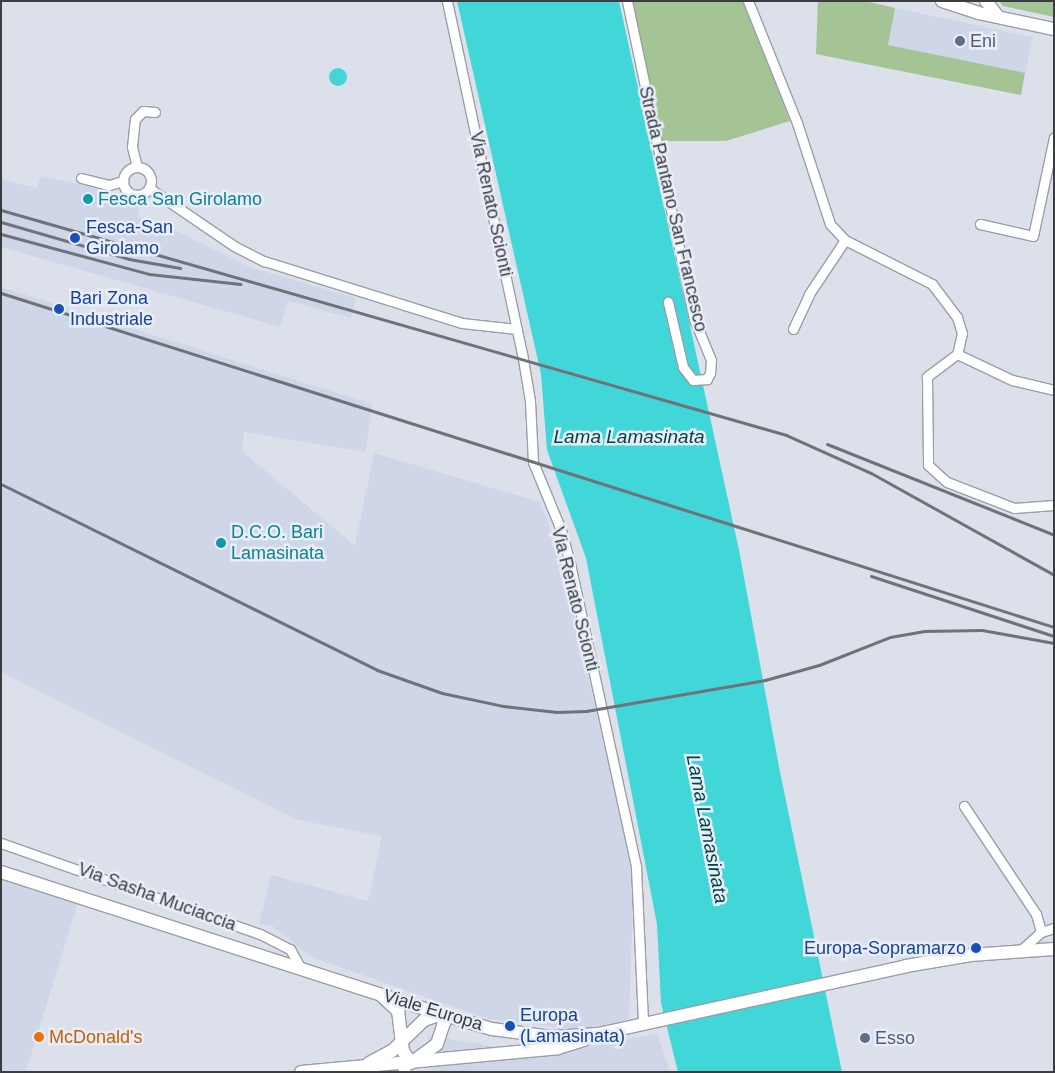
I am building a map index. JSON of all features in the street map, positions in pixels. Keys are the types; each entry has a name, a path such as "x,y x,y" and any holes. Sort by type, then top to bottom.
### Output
{"main road":[{"path":"986,1 998,17"},
{"path":"940,2 1054,29"},
{"name":"Viale Europa","path":"1,872 441,1014 520,1034 553,1037 598,1034 830,980 906,966 1021,950 1054,949"},
{"path":"381,994 398,1011 404,1051 412,1066"},
{"path":"362,1065 392,1051 403,1038 424,1020 441,1014 444,1023 438,1044 412,1066"},
{"path":"301,1072 362,1065 412,1066 558,1048 598,1034"}],"street":[{"name":"Via Renato Scionti","path":"447,1 517,329 530,401 533,462 561,530 571,568 636,867 648,1023"},
{"name":"Strada Pantano San Francesco","path":"627,1 694,319 711,360 707,379 693,380 683,367 668,302"},
{"path":"748,1 797,123 830,224 845,240 932,284 957,317 962,333 957,354 927,377 928,465 947,482 1014,508 1054,506"},
{"path":"122,182 126,190 133,195 142,194 149,188 149,174 137,167 132,147 136,119 143,111 155,112"},
{"path":"980,224 1033,236 1054,137"},
{"path":"122,182 128,170 137,167"},
{"path":"81,178 109,185 122,182"},
{"path":"149,188 234,246 264,261 462,323 517,329"},
{"path":"793,329 809,294 845,240"},
{"path":"957,354 1021,383 1054,390"},
{"path":"964,806 1036,914 1041,932"},
{"name":"Via Sasha Muciaccia","path":"1,843 260,934 290,949 300,968"},
{"path":"1021,950 1041,932 1054,928"}],"shaded area":[{"name":"Eni","path":"895,8 1033,37 1025,74 887,45"},
{"path":"41,176 105,190 140,205 138,217 156,221 250,267 356,298 351,318 288,301 280,327 1,247 1,179 37,188"},
{"path":"1,287 372,404 366,452 244,432 242,451 355,546 374,453 540,502 560,555 634,874 629,1019 585,1030 488,1019 311,957 271,925 259,924 271,875 368,901 382,836 298,820 1,672"},
{"path":"1,880 78,903 26,1072 1,1072"},
{"path":"657,1033 670,1072 431,1072 428,1036 552,1055"}],"green space":[{"path":"630,1 744,1 790,121 726,141 660,141"},
{"path":"818,1 865,1 895,8 888,45 1025,73 1021,95 816,54"},
{"path":"999,1 1054,1 1054,17 1003,6"}],"water":[{"name":"Lama Lamasinata","path":"457,1 619,1 739,550 779,767 842,1072 678,1072 661,1003 657,924 586,558 547,450 541,374"},
{"path":"338,68 344,71 347,77 344,83 338,86 332,83 329,77 332,71"}],"railway":[{"path":"1,210 786,435 871,473 1054,575"},
{"path":"1,222 129,259 180,268"},
{"path":"1,234 149,274 240,284"},
{"path":"1,293 1054,627"},
{"path":"827,444 1054,535"},
{"path":"1,484 377,670 442,693 503,706 557,712 586,711 765,680 819,665 890,637 924,631 982,630 1054,643"},
{"path":"871,576 1054,636"}],"place":[{"name":"Eni","path":"960,41"},
{"name":"Fesca San Girolamo","path":"88,199"},
{"name":"Fesca-San Girolamo","path":"75,238"},
{"name":"Bari Zona Industriale","path":"59,309"},
{"name":"D.C.O. Bari Lamasinata","path":"221,543"},
{"name":"Europa-Sopramarzo","path":"976,948"},
{"name":"Europa (Lamasinata)","path":"510,1026"},
{"name":"McDonald's","path":"39,1037"},
{"name":"Esso","path":"865,1038"}]}
